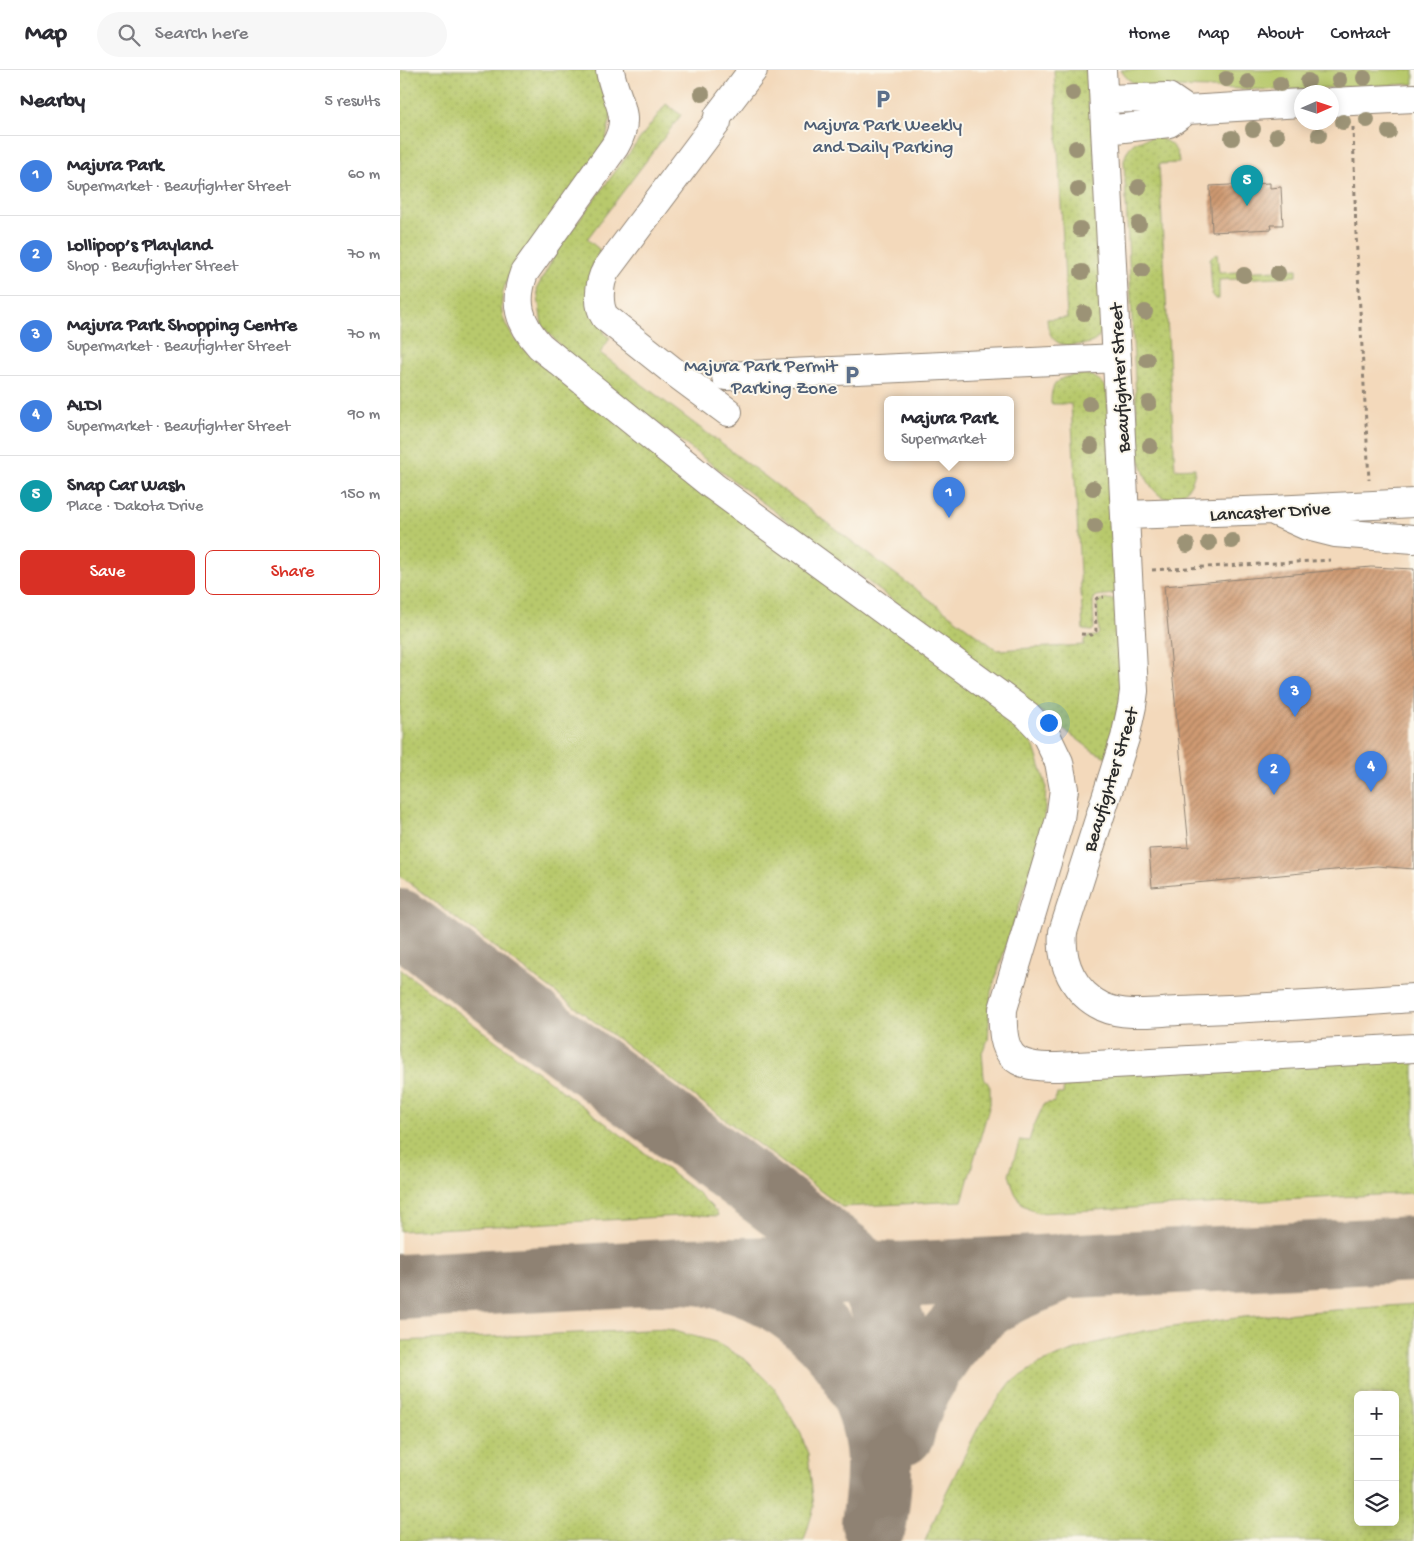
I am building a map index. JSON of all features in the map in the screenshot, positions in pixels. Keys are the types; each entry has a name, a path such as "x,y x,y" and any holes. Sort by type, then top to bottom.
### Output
{"street":[{"path":"610,70 622,110 621,134 615,146 524,273 518,291 523,323 540,346 713,486 1027,715 1046,735 1059,762 1064,789 1060,818 1002,1010 1005,1042 1016,1060 1022,1064 1058,1067 1414,1048"},
{"path":"726,374 728,412 605,317 602,310 601,281 606,270 753,70"},
{"name":"Beaufighter Street","path":"1102,70 1134,667 1132,706 1125,738 1063,932 1064,957 1070,976 1079,990 1090,1000 1112,1011 1127,1013 1414,998"},
{"path":"1104,99 1168,97 1187,110"},
{"path":"1339,102 1414,98"},
{"path":"1106,130 1169,123 1187,110 1294,103"},
{"path":"678,375 1117,358"},
{"name":"Lancaster Drive","path":"1126,514 1273,510 1414,503"},
{"path":"1273,510 1306,526 1335,534 1414,539"}],"path":[{"path":"1353,123 1356,234 1369,484"},
{"path":"1081,634 1092,634 1096,631 1094,601 1129,583 1334,560"}],"green space":[{"path":"400,70 599,70 597,76 612,112 605,143 511,272 505,284 502,311 505,323 512,334 530,355 560,380 1008,713 1034,747 1046,785 1044,829 991,992 988,1040 982,1052 984,1077 990,1087 990,1104 962,1201 842,1207 400,876"},
{"path":"1054,70 1091,70 1104,324 1097,339 1080,345 1062,344 1054,340 1049,331 1047,319 1067,318"},
{"path":"1121,70 1414,70 1414,84 1339,87 1339,85 1294,85 1294,89 1278,90 1144,86 1131,81"},
{"path":"666,104 681,115 587,239 600,250 588,282 605,334 610,338 600,353 997,650 1084,645 1084,640 1087,637 1096,636 1099,633 1097,602 1099,600 1114,599 1117,601 1122,695 1106,757 1093,751 576,362 542,326 537,288 561,244"},
{"path":"1155,137 1169,143 1175,149 1179,158 1179,163 1159,164 1175,469 1195,468 1194,478 1187,490 1182,495 1170,499 1164,498 1157,493 1146,477 1139,458 1124,161 1131,146 1144,139"},
{"path":"1217,254 1219,273 1297,269 1297,276 1219,280 1219,299 1216,299 1212,294 1210,259"},
{"path":"1087,374 1099,380 1107,392 1118,591 1114,594 1093,598 1094,628 1092,631 1083,630 1071,404 1051,404 1051,395 1056,383 1065,377"},
{"path":"400,969 697,1192 717,1212 718,1216 699,1215 400,1231"},
{"path":"1414,1057 1414,1193 1038,1213 1023,1205 1015,1193 1009,1175 1020,1140 1029,1141 1044,1104 1054,1102 1057,1094 1063,1094 1065,1075"},
{"path":"1414,1304 1414,1541 925,1541 944,1497 979,1426 1011,1382 1042,1362 1092,1344 1144,1331 1244,1317"},
{"path":"667,1329 715,1342 746,1360 774,1388 801,1434 808,1454 814,1507 804,1541 400,1541 400,1341"}],"building":[{"path":"1270,183 1270,188 1281,187 1283,225 1271,225 1272,229 1212,232 1210,186"},
{"path":"1371,567 1414,569 1414,869 1377,866 1152,887 1149,849 1189,847 1164,586"}],"taxiway":[{"path":"400,922 849,1257 873,1287 892,1322 898,1340 905,1375 902,1433"},
{"path":"686,1271 793,1269 899,1275 1414,1249"},
{"path":"400,1287 686,1271 721,1276 754,1288 785,1304 814,1325 838,1351 857,1380 871,1412 878,1447 879,1485 874,1523"},
{"path":"904,1424 920,1385 943,1348 957,1331 989,1303 1012,1289 1050,1274"}],"place":[{"name":"Majura Park Weekly and Daily Parking","path":"883,99"},
{"name":"Snap Car Wash","path":"1247,206"},
{"name":"Majura Park Permit Parking Zone","path":"852,375"},
{"name":"Majura Park","path":"949,518"},
{"name":"Majura Park Shopping Centre","path":"1295,717"},
{"name":"ALDI","path":"1371,792"},
{"name":"Lollipop’s Playland","path":"1274,795"}]}
